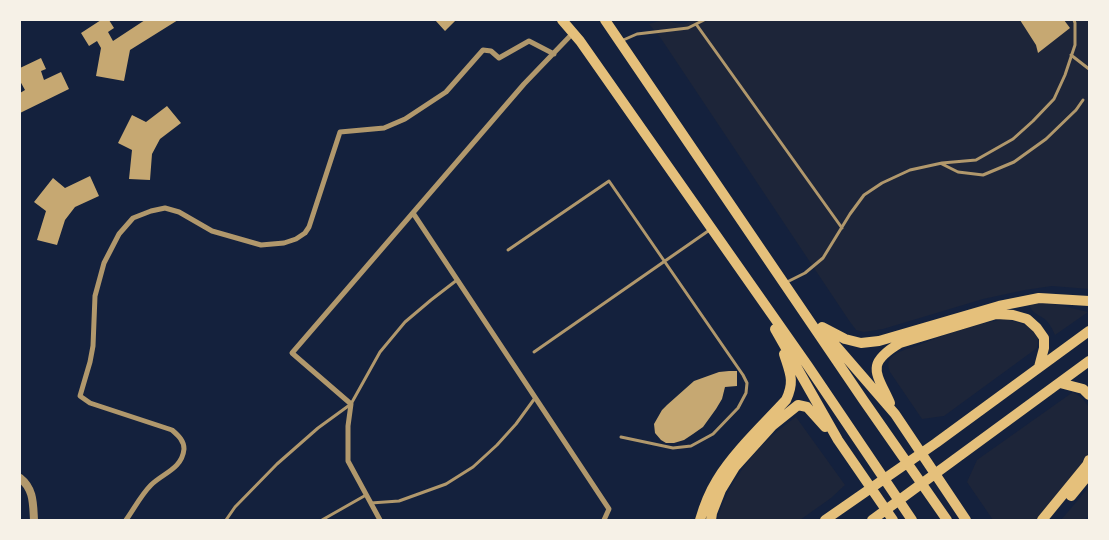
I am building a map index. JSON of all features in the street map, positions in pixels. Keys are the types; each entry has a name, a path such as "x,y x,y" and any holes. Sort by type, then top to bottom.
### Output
{"highway":[{"path":"562,20 749,282 912,520"},
{"path":"605,20 870,409 948,520"},
{"path":"749,282 838,440 892,519"},
{"path":"793,296 895,414 968,520"},
{"path":"818,324 845,339 862,343 880,342 999,306 1039,298 1089,301"},
{"path":"895,414 876,370 878,360 887,351 900,343 996,314 1012,315 1027,319 1044,338 1044,348 1039,367"},
{"path":"826,520 936,443 1089,331"},
{"path":"700,520 712,488 728,464 786,400 792,379 778,334"},
{"path":"874,519 1089,361"},
{"path":"1060,383 1083,389 1089,395"},
{"path":"711,520 721,490 735,467 773,425 798,405 807,407 838,440"},
{"path":"1042,520 1089,460"},
{"path":"1051,520 1089,474"}],"street":[{"path":"380,520 348,461 350,404 292,354 524,84 573,33"},
{"path":"126,520 149,486 181,462 184,445 180,436 172,430 90,403 80,396 93,346 95,296 104,263 119,234 133,218 165,208 179,212 212,231 246,242 260,245 284,243 296,239 305,233 309,227 340,132 384,128 405,119 446,92 483,50 491,51 499,58 529,41 554,54"},
{"path":"413,213 609,509 604,520"},
{"path":"20,478 30,489 34,520"}],"lane":[{"path":"620,41 638,34 688,28 704,20"},
{"path":"785,284 805,273 823,258 864,195 882,183 910,170 942,163 976,160 1013,139 1033,121 1054,99 1065,75 1075,45 1074,20"},
{"path":"696,24 842,228"},
{"path":"1072,55 1089,69"},
{"path":"942,163 958,172 983,175 1014,162 1046,139 1076,110 1083,100"},
{"path":"508,250 609,180 747,383 746,393 738,408 713,434 692,446 674,448 621,437"},
{"path":"534,352 711,228"},
{"path":"226,520 235,507 277,464 318,428 350,404 380,352 405,322 457,280"},
{"path":"371,503 399,501 446,484 472,467 497,446 516,424 535,397"},
{"path":"322,520 366,494"}],"shaded area":[{"path":"663,20 685,24 692,20 1089,20 1089,289 1052,286 1025,290 983,299 883,329 864,332 856,330 662,40 649,24"},
{"path":"1046,303 1088,312 1055,335 1049,323 1033,311 1029,304"},
{"path":"1005,319 1025,325 1033,331 1038,340 1037,348 944,416 922,419 890,372 888,365 891,358 903,351 948,334"},
{"path":"1073,392 1082,398 1089,407 1089,452 1084,461 1072,479 1037,520 993,520 967,482 977,460"},
{"path":"796,417 845,485 831,498 800,520 717,520 738,475 770,438"},
{"path":"1089,487 1089,515 1084,520 1061,520"}],"building":[{"path":"101,20 109,20 114,28 108,32 113,41 145,20 178,20 130,50 124,81 96,76 101,48 97,41 89,46 81,33"},
{"path":"435,20 456,20 445,31"},
{"path":"1020,20 1064,20 1070,28 1038,53 1036,45"},
{"path":"41,58 46,69 41,71 44,80 61,72 69,89 20,113 20,93 25,90 20,81 20,68"},
{"path":"167,106 181,123 160,139 152,154 150,180 129,179 132,150 118,143 132,115 146,122"},
{"path":"90,176 99,196 75,207 65,220 57,245 37,240 46,211 34,202 53,178 65,188"},
{"path":"737,371 737,386 725,387 722,399 703,427 684,440 666,443 661,440 655,433 654,424 662,410 694,381 719,372"}]}
